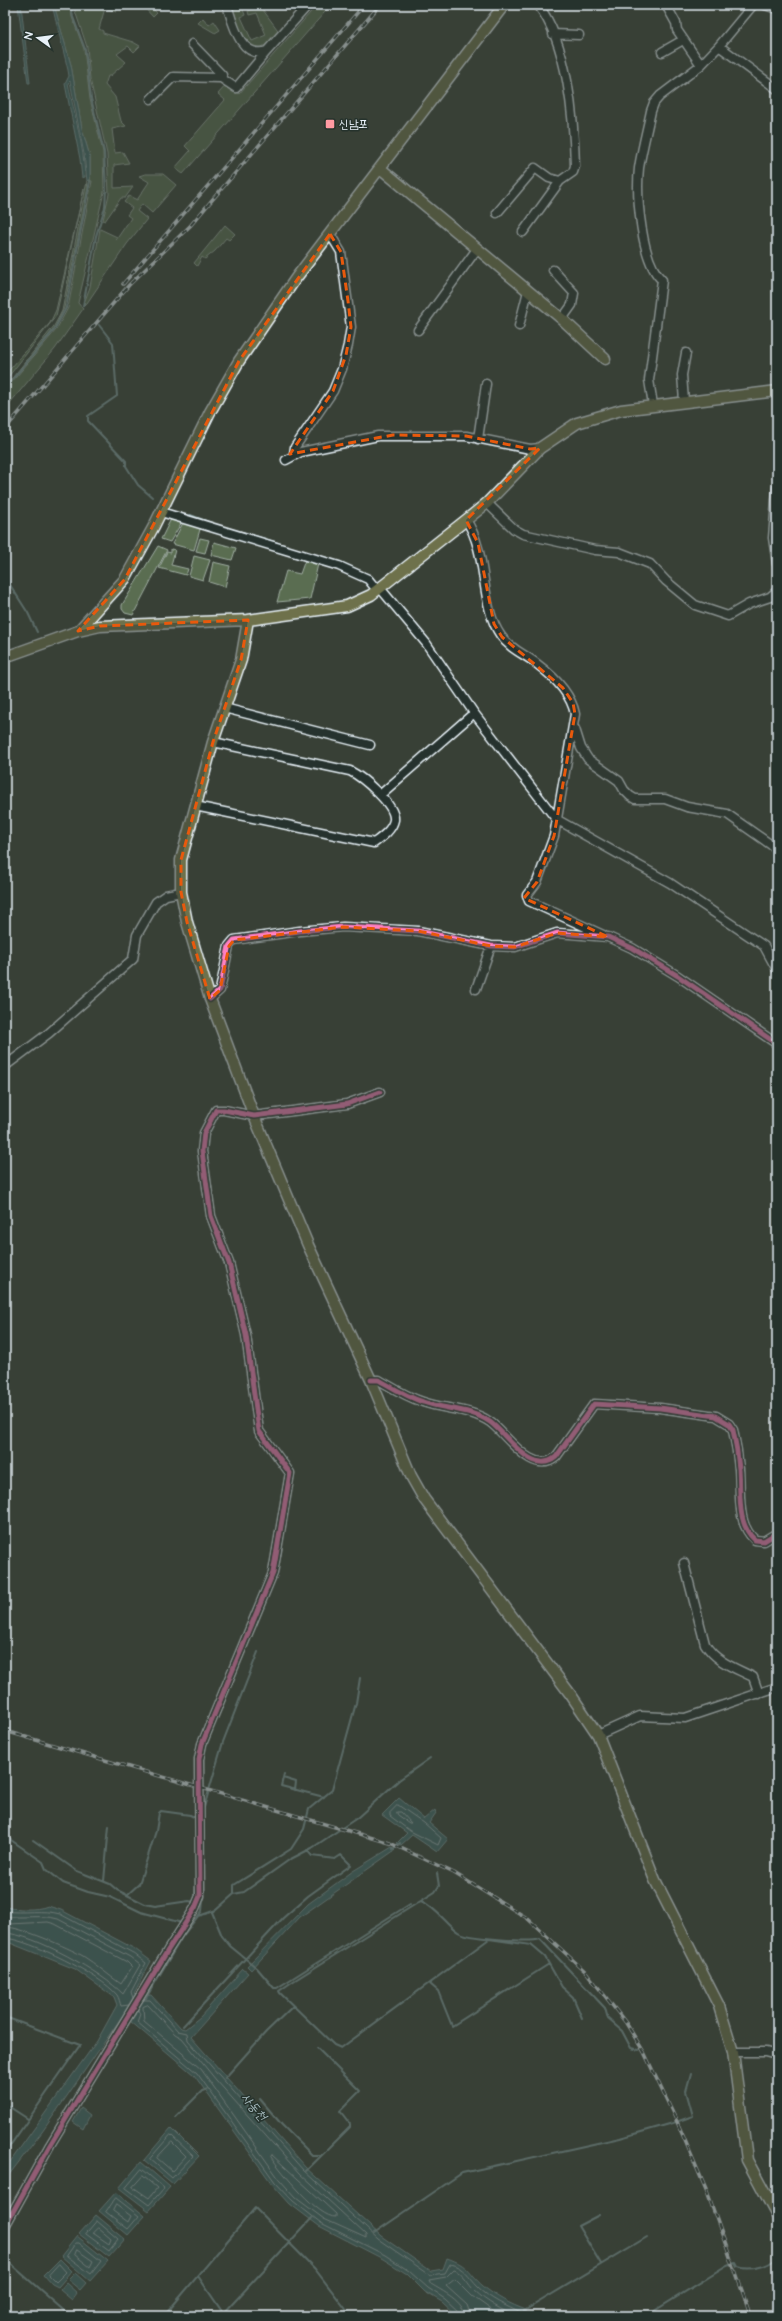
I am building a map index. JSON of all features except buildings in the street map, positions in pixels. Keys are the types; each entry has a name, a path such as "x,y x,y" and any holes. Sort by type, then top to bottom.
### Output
{"main road":[{"path":"78,631 125,579 161,512 210,412 239,361 330,234 504,5"},
{"path":"380,168 562,319 605,359"},
{"path":"5,657 78,631 100,626 248,620 334,609 359,601 378,589 487,503 540,448 564,430 587,419 621,410 684,401 777,391"},
{"path":"248,620 241,660 213,742 181,860 181,892 210,999 254,1116 308,1245 371,1380 412,1476 424,1499 571,1695 598,1735 656,1880 719,2006 733,2052 747,2160 777,2216"}],"street":[{"path":"227,5 239,38 246,48 261,53 267,51"},
{"path":"151,99 173,77 221,78 236,88 308,5"},
{"path":"523,232 560,181 573,172 575,166 573,106 553,34 538,5"},
{"path":"666,5 683,40 701,65"},
{"path":"653,405 649,380 662,280 653,269 643,235 640,207 639,169 654,103 669,88 701,65 720,46 753,5"},
{"path":"765,5 777,8"},
{"path":"553,34 579,35"},
{"path":"662,52 683,40"},
{"path":"192,44 222,75 221,78"},
{"path":"720,46 777,89"},
{"path":"497,213 535,168 549,178 560,181"},
{"path":"294,454 295,447 338,380 348,345 351,327 341,252 330,234"},
{"path":"418,330 477,249"},
{"path":"553,270 574,293 572,305 562,319"},
{"path":"518,326 528,291"},
{"path":"684,401 682,375 686,352"},
{"path":"478,439 486,384"},
{"path":"286,460 294,454 378,436 445,435 478,439 530,449 540,448"},
{"path":"777,488 773,538 777,564"},
{"path":"487,503 514,529 523,534 594,550 619,552 650,564 666,581 695,605 728,616 749,604 770,597 777,591"},
{"path":"161,512 338,566 368,579 426,643 474,714 556,819 670,883 764,946 777,970"},
{"path":"466,520 478,543 494,624 502,637 537,664 563,688 573,703 574,726 554,836 538,882 527,895 529,901 632,948 678,976 777,1044"},
{"path":"224,708 370,745"},
{"path":"380,795 474,714"},
{"path":"574,726 581,748 588,759 618,781 630,796 635,799 665,799 687,807 727,814 777,849"},
{"path":"195,806 374,843 388,832 394,821 394,813 380,795 358,774 350,771 213,742"},
{"path":"5,1066 49,1033 133,959 137,935 156,902 166,895 181,892"},
{"path":"210,999 220,990 229,946 234,940 343,927 418,931 491,946 515,947 557,933 608,937"},
{"path":"476,989 478,978 491,946"},
{"path":"5,2226 50,2146 139,1997 195,1908 200,1896 198,1759 202,1744 273,1573 290,1473 259,1431 246,1335 229,1263 211,1216 202,1152 204,1133 216,1110 224,1110 254,1116 347,1104 380,1092"},
{"path":"371,1380 379,1380 424,1403 473,1413 498,1429 526,1456 539,1462 553,1460 556,1457 594,1404 660,1408 716,1416 729,1424 733,1430 746,1530 755,1540 764,1541 777,1533"},
{"path":"684,1563 705,1644 713,1655 733,1669 752,1677 759,1694"},
{"path":"598,1735 640,1716 685,1718 777,1687"},
{"path":"733,2052 766,2052 777,2055"}],"highlighted area":[{"path":"330,234 341,252 348,301 351,327 346,355 333,391 290,454 393,435 466,436 530,449 540,448 466,520 478,543 494,624 502,637 563,688 573,703 575,714 554,836 537,882 524,898 608,937 557,933 515,947 491,946 418,931 343,927 234,940 229,946 220,990 210,999 187,922 181,892 181,860 213,742 241,660 248,620 100,626 78,631 125,579 239,361"}],"green space":[{"path":"54,5 70,5 72,17 84,49 90,99 103,152 104,192 78,303 83,309 55,349 5,409 5,390 56,330 68,308 92,181 90,181 90,157 82,129 71,65"},
{"path":"73,5 118,5 116,12 105,8 99,29 103,31 103,33 133,42 140,46 134,52 128,46 117,54 126,62 110,76 108,76 105,85 115,97 121,121 126,126 112,129 115,153 123,152 129,163 114,165 114,188 133,187 125,198 121,198 105,221 103,220 109,194 107,154 90,79 87,47"},
{"path":"142,5 149,5 157,13 153,17"},
{"path":"232,5 242,7 245,15 241,17 252,41 266,35 257,13 249,15 248,11 254,9 253,5 264,5 263,10 280,33 261,47 246,44 234,19 236,18"},
{"path":"317,5 331,5 183,174 175,168 190,151 185,146 225,100 218,94 227,84 239,94"},
{"path":"203,18 209,25 214,21 220,30 215,33 198,23"},
{"path":"145,174 163,174 176,185 152,213 142,204 137,211 147,219 127,244 85,306 84,303 90,287 100,229 117,237 116,240 131,218 127,215 132,208 124,202 129,196 137,200 149,182 139,176"},
{"path":"87,181 88,188 64,308 54,329 5,387 54,326 62,311"},
{"path":"84,189 56,316 5,381 5,375 50,323 56,310"},
{"path":"225,225 235,234 229,240 226,238 215,251 205,259 202,257 197,266 194,263"},
{"path":"172,517 183,520 170,542 161,539"},
{"path":"184,521 201,526 194,550 172,544"},
{"path":"200,538 209,540 205,553 196,551"},
{"path":"214,542 236,548 232,560 211,555"},
{"path":"158,546 167,550 133,615 125,613 122,609 122,605"},
{"path":"171,549 175,550 171,565 188,569 186,575 159,568 167,552 171,553"},
{"path":"194,556 210,560 203,580 189,576"},
{"path":"305,560 318,564 310,599 277,602 286,571 300,574"},
{"path":"213,562 230,566 225,587 209,582"}],"water":[{"path":"18,5 21,5 30,83 28,83"},
{"path":"52,5 54,5 71,65 82,129 90,157 90,180 87,181 84,154 70,81 68,83 81,142 84,165 85,177 82,178 80,159 65,84 69,76 68,70"},
{"path":"399,1798 424,1819 435,1810 436,1813 429,1823 448,1839 437,1852 412,1835 401,1845 397,1843 407,1833 382,1815"},
{"path":"392,1847 395,1850 300,1917 251,1970 247,1966 308,1904 353,1871"},
{"path":"48,1906 61,1910 135,1949 151,1961 134,1993 139,1997 151,1995 181,2028 185,2029 200,2017 243,1969 248,1973 191,2037 305,2167 381,2236 431,2271 443,2269 447,2258 460,2264 493,2294 526,2310 526,2316 457,2316 442,2302 425,2292 407,2274 383,2259 319,2226 290,2204 272,2184 194,2075 130,2021 136,2014 128,2008 42,2132 5,2180 5,2169 97,2041 117,2005 114,1997 75,1969 5,1941 5,1907 32,1909"},
{"path":"81,2108 90,2115 83,2129 73,2122"},
{"path":"171,2128 199,2156 173,2184 144,2160"},
{"path":"141,2162 170,2187 149,2211 119,2188"},
{"path":"116,2192 145,2216 128,2235 99,2211"},
{"path":"96,2215 125,2239 109,2257 79,2234"},
{"path":"77,2236 108,2261 90,2281 61,2256"},
{"path":"60,2259 72,2271 58,2287 52,2284 44,2275"},
{"path":"75,2273 86,2283 80,2290 68,2280"},
{"path":"66,2283 77,2293 72,2300 60,2290"}],"waterway":[{"path":"71,5 73,17 85,49 91,98 104,152 106,190 105,207 96,236 83,306"},
{"path":"5,388 54,330 66,308 90,181"},
{"path":"99,325 113,343 117,396 88,416 88,421 126,461 126,466 138,485 152,497"},
{"path":"190,515 217,525"},
{"path":"242,532 278,543"},
{"path":"5,577 28,613 37,632"},
{"path":"146,1998 182,1937 202,1911 204,1889 203,1811 223,1742 258,1652"},
{"path":"199,1916 216,1910 234,1894 234,1885 291,1849 304,1829 309,1809 332,1790 356,1703 360,1678"},
{"path":"234,1894 244,1892 289,1860 312,1848 357,1818 399,1780 430,1758"},
{"path":"284,1774 281,1786 324,1797"},
{"path":"283,1778 296,1782 295,1790"},
{"path":"127,1895 139,1884 156,1831 159,1813 161,1811 190,1815 196,1818"},
{"path":"104,1881 109,1826"},
{"path":"5,1836 43,1862 46,1869 63,1883 88,1892 110,1897 141,1912 182,1923"},
{"path":"33,1840 77,1871 110,1884 117,1890 145,1904 155,1906 189,1901 194,1902"},
{"path":"393,1849 400,1843"},
{"path":"183,2026 283,1918 308,1896 351,1865 341,1855 335,1859 312,1856 307,1850"},
{"path":"437,1873 439,1886 435,1892 292,1982 279,1991 280,1993 334,2045 341,2048 489,1939 531,1945 545,1957 562,1987 573,1997 582,2018"},
{"path":"195,1898 196,1885"},
{"path":"421,1901 437,1912 458,1932 464,1934 485,1938 512,1940 540,1939 605,2008 608,2019 622,2031 631,2048 639,2050"},
{"path":"212,1912 222,1936 230,1946 257,1968 274,1988 277,1988 410,1904"},
{"path":"430,1984 438,1991 452,2026 549,1964"},
{"path":"225,2078 266,2032 293,2006"},
{"path":"5,2017 80,2045 5,2153"},
{"path":"306,2171 350,2127 350,2124 340,2111 360,2091 317,2048"},
{"path":"374,2233 462,2173 620,2138 693,2116 686,2091 691,2073"},
{"path":"176,2117 202,2091 208,2089"},
{"name":"사동천","path":"260,2099 282,2125 312,2155 322,2155"},
{"path":"5,2104 28,2119"},
{"path":"164,2316 255,2208 315,2269 351,2316"},
{"path":"599,2215 578,2226 601,2264"},
{"path":"223,2314 312,2218"},
{"path":"524,2311 647,2237"},
{"path":"646,2316 727,2266 736,2263 738,2267 748,2269 754,2268 764,2266 777,2257"},
{"path":"5,2259 70,2316"},
{"path":"198,2276 225,2316"}],"railway":[{"path":"123,284 364,5"},
{"path":"5,429 129,285 190,226 380,5"},
{"path":"5,1731 390,1843 454,1873 527,1918 587,1973 626,2023 644,2052 678,2124 707,2192 751,2316"}],"cycle path":[{"path":"210,999 220,990 229,946 234,940 343,927 418,931 491,946 515,947 557,933 608,937 632,948 678,976 777,1044"},
{"path":"5,2226 50,2145 195,1908 200,1896 199,1759 202,1744 273,1573 290,1473 259,1431 246,1335 229,1263 211,1216 202,1151 204,1133 216,1110 224,1110 254,1116 347,1104 380,1092"},
{"path":"371,1380 379,1380 406,1395 431,1405 466,1412 482,1417 497,1428 520,1452 538,1462 547,1462 556,1457 594,1404 660,1408 716,1416 729,1424 733,1430 739,1464 742,1517 749,1533 755,1540 764,1541 777,1533"}],"place":[{"name":"신남포","path":"330,124"}]}
